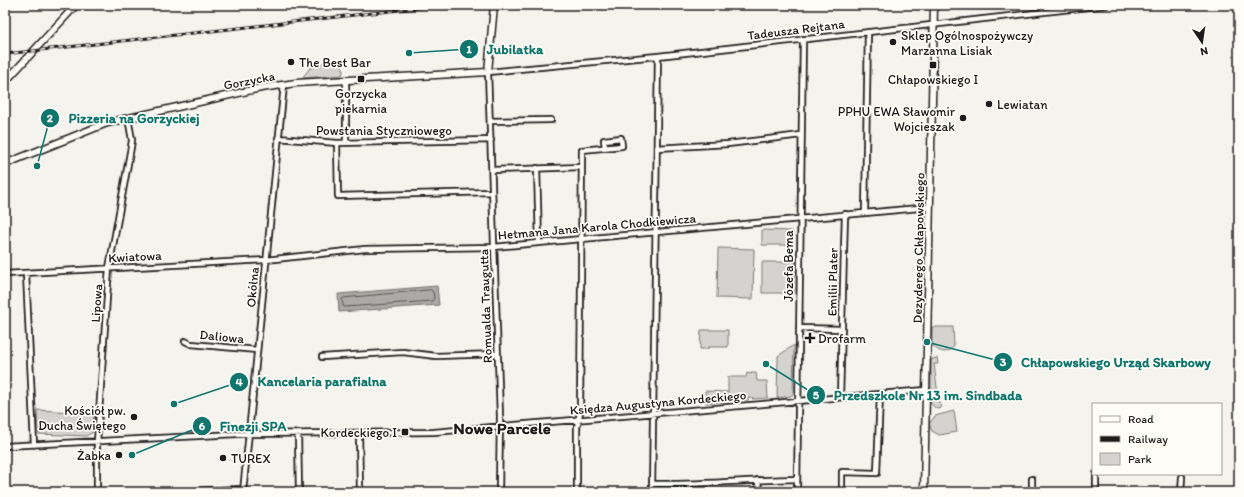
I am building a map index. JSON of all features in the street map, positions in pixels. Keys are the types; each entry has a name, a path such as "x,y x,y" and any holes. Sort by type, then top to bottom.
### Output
{"street":[{"path":"5,82 76,5"},
{"path":"488,72 494,5"},
{"name":"Dezyderego Chłapowskiego","path":"924,492 934,5"},
{"name":"Tadeusza Rejtana","path":"488,72 658,56 1106,5"},
{"path":"865,212 868,32"},
{"name":"Józefa Bema","path":"797,492 803,39"},
{"path":"652,492 658,56"},
{"name":"Gorzycka","path":"5,164 100,125 254,90 284,85 346,80 488,72"},
{"name":"Romualda Traugutta","path":"488,72 500,426 499,492"},
{"path":"346,80 346,143"},
{"name":"Okólna","path":"243,490 284,85"},
{"name":"Lipowa","path":"97,492 97,442 109,268 132,140 128,118"},
{"path":"490,121 551,120"},
{"path":"657,148 728,144 801,135"},
{"name":"Powstania Styczniowego","path":"278,138 337,143 491,140"},
{"path":"337,143 338,196 492,192"},
{"path":"577,492 582,150 605,148"},
{"path":"492,170 581,167"},
{"path":"537,168 539,243"},
{"name":"Hetmana Jana Karola Chodkiewicza","path":"266,260 365,249 494,247 930,207"},
{"name":"Emilii Plater","path":"840,397 845,214"},
{"name":"Kwiatowa","path":"5,274 266,260"},
{"path":"26,273 34,445"},
{"path":"799,328 842,329"},
{"name":"Daliowa","path":"185,341 191,344 257,350"},
{"path":"322,357 403,352 436,356 498,354"},
{"name":"Księdza Augustyna Kordeckiego","path":"5,446 248,434 434,432 926,390"},
{"path":"842,492 842,472 877,473 880,394"},
{"path":"359,433 360,492"},
{"path":"298,434 299,492"},
{"path":"1096,475 1096,492"},
{"path":"1181,492 1182,478"},
{"path":"652,484 689,485 797,479"},
{"path":"1032,479 1032,492"},
{"path":"758,480 758,492"},
{"path":"689,485 689,492"},
{"path":"170,492 243,490"},
{"path":"71,492 84,492"}],"green space":[{"path":"331,60 337,60 342,65 342,75 302,78 310,68"},
{"path":"762,230 792,231 792,245 762,245"},
{"path":"718,248 754,249 753,299 717,298"},
{"path":"762,262 795,262 794,293 762,293"},
{"path":"932,327 953,327 954,346 952,349 943,352 934,347 932,344"},
{"path":"701,330 728,330 728,347 708,347 708,349 700,349"},
{"path":"794,345 793,394 791,396 777,398 778,356"},
{"path":"937,358 938,364 934,364 939,403 942,406 940,409 934,407 930,402 929,397 931,394 931,361 932,359"},
{"path":"747,373 756,373 757,381 767,381 768,398 748,398 748,400 706,403 705,391 728,392 728,377 746,377"},
{"path":"37,410 94,413 93,432 86,436 38,434"},
{"path":"954,411 957,432 939,435 932,431 929,424 935,416"}],"water":[{"path":"437,286 439,305 339,312 338,294"}],"railway":[{"path":"5,54 444,5"}],"place":[{"name":"Sklep Ogólnospożywczy Marzanna Lisiak","path":"893,42"},
{"name":"Jubilatka","path":"409,53"},
{"name":"The Best Bar","path":"291,62"},
{"name":"Chłapowskiego I","path":"933,65"},
{"name":"Gorzycka piekarnia","path":"361,79"},
{"name":"Lewiatan","path":"989,104"},
{"name":"PPHU EWA Sławomir Wojcieszak","path":"963,118"},
{"name":"Pizzeria na Gorzyckiej","path":"37,166"},
{"name":"Drofarm","path":"810,338"},
{"name":"Chłapowskiego Urząd Skarbowy","path":"927,342"},
{"name":"Przedszkole Nr 13 im. Sindbada","path":"766,364"},
{"name":"Kancelaria parafialna","path":"174,404"},
{"name":"Kościół pw. Ducha Świętego","path":"134,417"},
{"name":"Kordeckiego I","path":"405,432"},
{"name":"Żabka","path":"119,455"},
{"name":"Finezji SPA","path":"132,455"},
{"name":"TUREX","path":"223,458"}],"district":[{"name":"Nowe Parcele","path":"502,428"}]}
